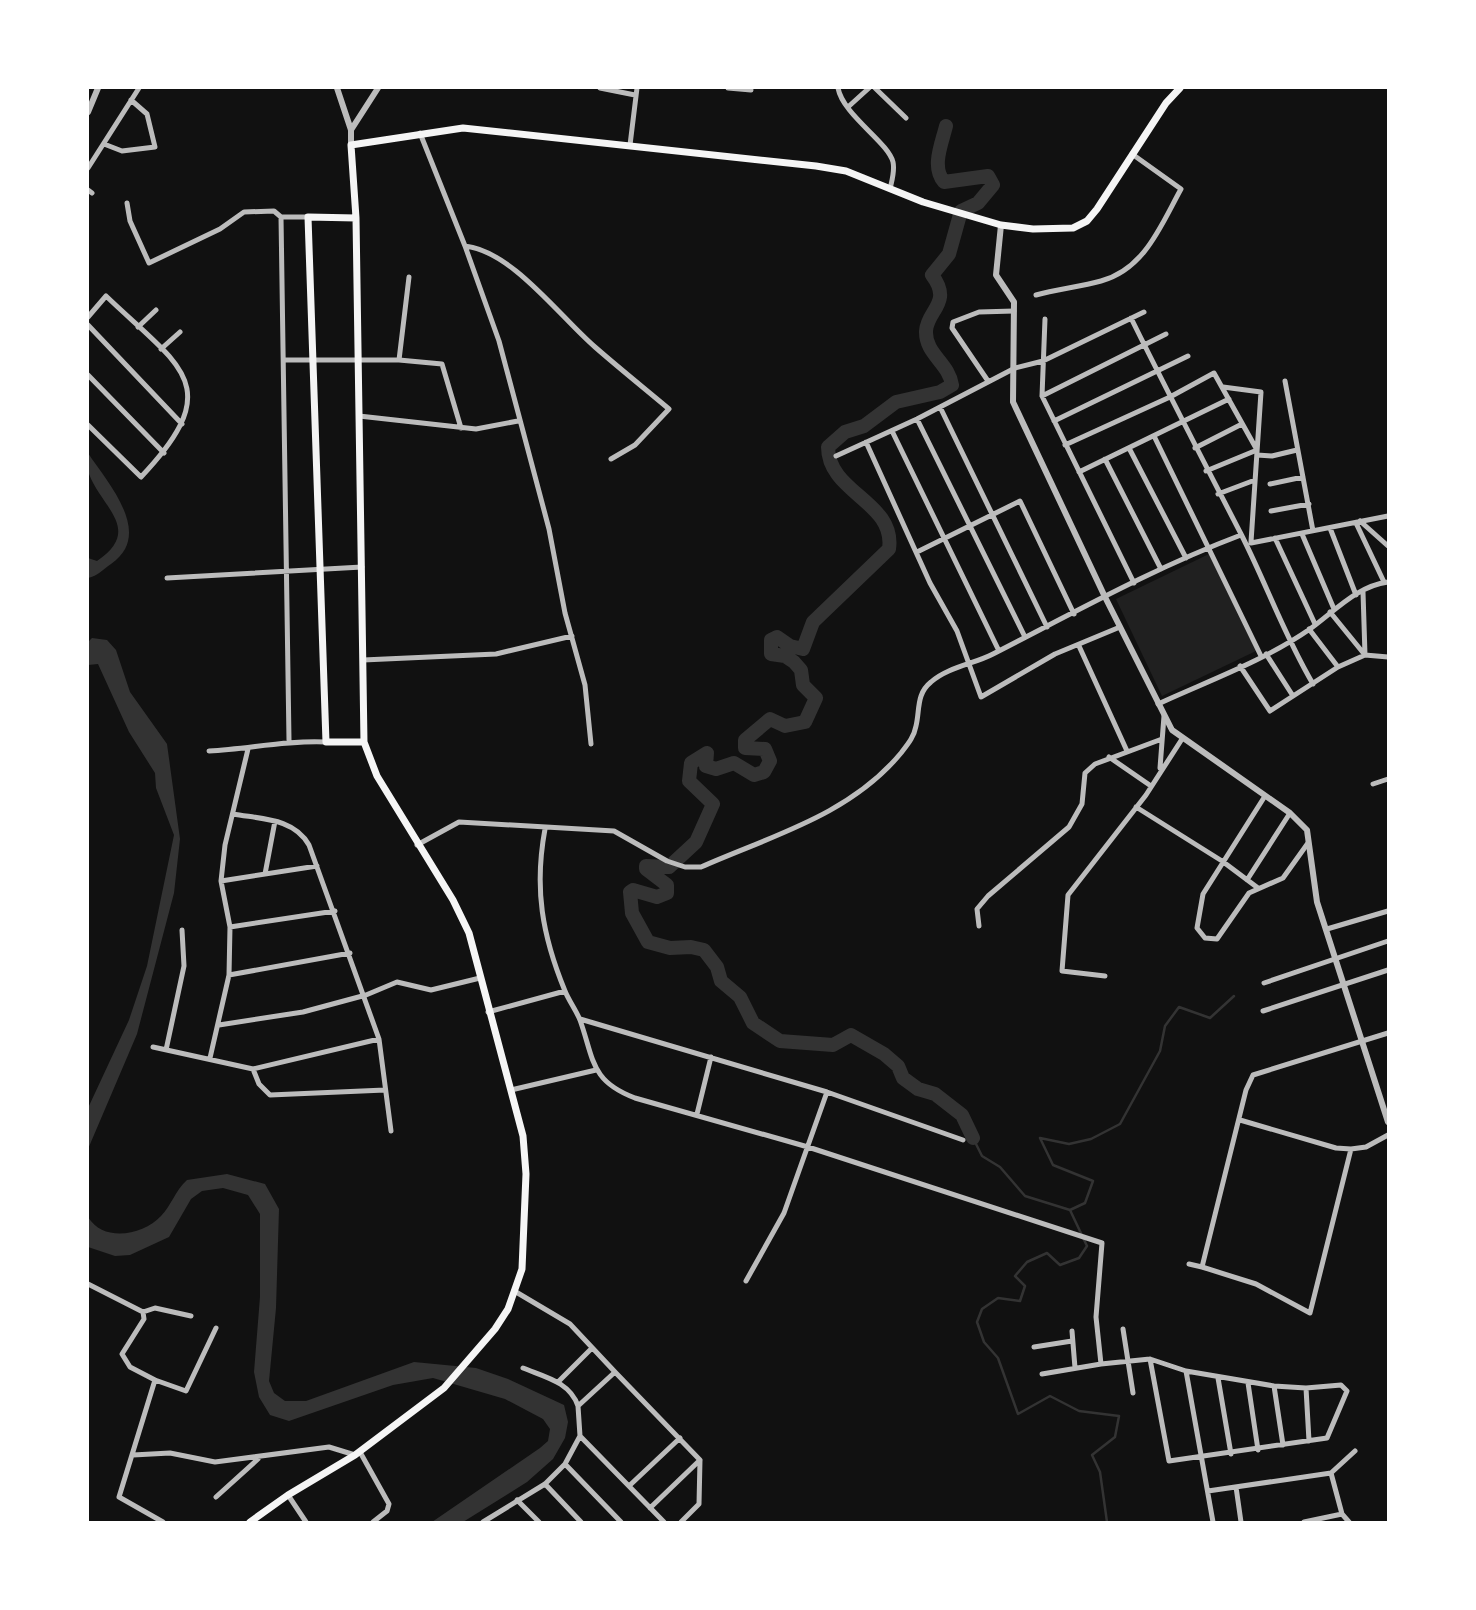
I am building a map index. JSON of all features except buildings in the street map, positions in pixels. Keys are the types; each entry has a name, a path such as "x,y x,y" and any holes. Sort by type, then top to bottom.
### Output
{"main road":[{"path":"250,1522 288,1495 358,1454 444,1388 473,1357 501,1319 516,1292 522,1269 526,1174 523,1136 463,919 377,776 364,742 356,218 351,145 463,128 816,166 846,171 956,212 1001,225 1063,229 1087,221 1180,88"},
{"path":"356,218 308,217 326,742 364,742"}],"street":[{"path":"88,112 98,88"},
{"path":"88,167 139,88"},
{"path":"337,88 351,130 351,145"},
{"path":"351,130 377,88"},
{"path":"600,88 635,95"},
{"path":"630,145 637,88"},
{"path":"728,88 751,90"},
{"path":"838,88 848,107 892,159 894,173 890,189"},
{"path":"848,107 872,88 906,118"},
{"path":"104,144 122,151 155,147 147,114 131,100"},
{"path":"420,133 499,341 518,421 549,529 587,697 592,744"},
{"path":"1036,295 1104,281 1131,268 1144,254 1181,189 1132,154"},
{"path":"127,204 130,221 149,263 220,229 243,212 275,211 281,217 289,740"},
{"path":"281,217 308,217"},
{"path":"1001,225 996,275 1012,296 1015,368 1013,402 1105,597 1172,730 1290,813 1307,830 1317,902 1388,1122"},
{"path":"465,246 478,247 502,260 585,339 669,409 635,445 611,458"},
{"path":"399,360 409,277"},
{"path":"88,316 106,296 182,371 189,385 183,424 164,453 141,477 88,425"},
{"path":"138,327 156,310"},
{"path":"988,381 952,328 953,322 979,312 1014,311"},
{"path":"836,456 892,431 1015,368 1043,361 1144,312"},
{"path":"1131,318 1206,471 1249,545 1287,641 1313,684"},
{"path":"1045,319 1042,396 1134,583"},
{"path":"88,325 183,424"},
{"path":"161,349 180,332"},
{"path":"1042,396 1166,334"},
{"path":"1054,421 1188,356"},
{"path":"284,360 399,360 442,364 461,428"},
{"path":"1065,445 1170,397 1214,373 1257,453"},
{"path":"88,375 164,453"},
{"path":"1286,381 1313,531"},
{"path":"1222,387 1261,392 1249,545"},
{"path":"1079,472 1229,399"},
{"path":"940,407 1047,626"},
{"path":"359,416 476,429 518,421"},
{"path":"916,419 1025,637"},
{"path":"1195,449 1242,424"},
{"path":"892,431 999,651"},
{"path":"1154,436 1264,655 1293,696"},
{"path":"866,442 970,663 981,697 1055,654 1120,627"},
{"path":"1129,448 1186,558"},
{"path":"1206,471 1257,453 1272,456 1297,450"},
{"path":"1105,459 1161,569"},
{"path":"1270,484 1303,477"},
{"path":"1218,494 1255,480"},
{"path":"917,552 1020,501 1074,614"},
{"path":"1271,511 1309,504"},
{"path":"1249,545 1388,516"},
{"path":"1358,522 1388,546"},
{"path":"1158,704 1264,655 1310,629 1332,610 1356,595 1386,582 1358,522"},
{"path":"1330,528 1356,595"},
{"path":"1302,534 1332,610 1365,655"},
{"path":"417,845 459,822 614,831 668,861 678,865 701,867 796,829 849,799 891,765 911,740 917,724 919,699 929,682 999,651 1161,569 1241,535"},
{"path":"1275,538 1315,624"},
{"path":"167,578 362,567"},
{"path":"1363,592 1365,655"},
{"path":"1310,629 1338,667"},
{"path":"363,660 496,654 572,636"},
{"path":"1079,646 1127,751"},
{"path":"1240,666 1270,711 1338,667 1365,655 1388,657"},
{"path":"1160,771 1164,716"},
{"path":"979,926 977,909 988,896 1069,827 1082,804 1085,773 1094,764 1109,757 1162,739"},
{"path":"1105,976 1062,971 1068,895 1136,807 1182,739"},
{"path":"209,751 248,749 289,740 326,742"},
{"path":"210,1058 229,975 230,927 221,881 225,845 248,749"},
{"path":"1109,757 1151,786"},
{"path":"1373,784 1388,779"},
{"path":"1265,796 1222,860 1203,894 1197,928 1205,938 1217,939 1249,893 1283,878 1308,843"},
{"path":"1136,807 1222,860 1258,888"},
{"path":"1247,880 1290,813"},
{"path":"233,814 275,821 293,827 304,836 366,995 379,1040 391,1131"},
{"path":"265,874 275,821"},
{"path":"545,829 538,866 541,909 565,991 580,1020 596,1070 623,1093 808,1147 1102,1243 1096,1317 1101,1364"},
{"path":"221,881 317,866"},
{"path":"230,927 335,911"},
{"path":"1327,929 1388,911"},
{"path":"166,1050 184,966 181,930"},
{"path":"1264,983 1388,941"},
{"path":"229,975 350,953"},
{"path":"1263,1011 1388,970"},
{"path":"219,1025 303,1012 366,995 397,982 431,990 480,978"},
{"path":"488,1012 565,991"},
{"path":"580,1020 827,1092 963,1140"},
{"path":"1202,1267 1253,1075 1388,1033"},
{"path":"153,1047 253,1069 379,1040"},
{"path":"697,1114 711,1057"},
{"path":"253,1069 258,1084 270,1095 385,1090"},
{"path":"511,1090 596,1070"},
{"path":"746,1282 784,1213 827,1092"},
{"path":"1240,1120 1336,1148 1366,1147 1388,1135"},
{"path":"1310,1313 1352,1149"},
{"path":"1189,1265 1256,1284 1319,1318"},
{"path":"88,1283 143,1312 155,1308 191,1317"},
{"path":"516,1292 570,1324 700,1460 699,1504 681,1522"},
{"path":"143,1312 144,1319 122,1354 130,1367 155,1380 186,1391 216,1328"},
{"path":"1123,1329 1133,1393"},
{"path":"1072,1331 1075,1368"},
{"path":"1034,1347 1072,1342"},
{"path":"558,1382 592,1348"},
{"path":"1042,1374 1150,1359 1186,1371 1248,1383 1306,1388 1341,1385 1347,1391 1328,1437 1202,1459 1169,1461 1150,1359"},
{"path":"483,1522 545,1484 565,1464 580,1436 578,1406 574,1395 558,1382 523,1368"},
{"path":"1186,1371 1213,1522"},
{"path":"578,1406 615,1372"},
{"path":"1218,1378 1231,1454"},
{"path":"155,1380 119,1497 163,1522"},
{"path":"1248,1383 1258,1450"},
{"path":"1274,1386 1283,1445"},
{"path":"1306,1388 1309,1441"},
{"path":"580,1436 664,1522"},
{"path":"629,1486 680,1438"},
{"path":"133,1455 170,1453 215,1462 329,1447 358,1454 389,1504 373,1522"},
{"path":"1208,1491 1331,1473 1355,1451"},
{"path":"216,1497 259,1458"},
{"path":"650,1508 700,1460"},
{"path":"565,1464 621,1522"},
{"path":"1331,1473 1342,1514 1349,1522"},
{"path":"545,1484 581,1522"},
{"path":"1236,1487 1241,1522"},
{"path":"288,1495 306,1522"},
{"path":"517,1500 539,1522"},
{"path":"1304,1522 1342,1514"},
{"path":"490,1516 496,1522"}],"shaded area":[{"path":"88,453 123,508 129,538 123,552 111,564 88,578 88,558 97,561 110,550 117,539 118,529 88,472"},
{"path":"1209,554 1256,651 1162,696 1116,599"},
{"path":"92,638 107,640 116,650 130,692 167,744 180,839 174,893 137,1034 88,1149 88,1108 129,1020 147,966 174,835 156,788 155,773 129,732 98,664 88,665 88,642"},
{"path":"227,1174 265,1184 279,1209 276,1308 269,1381 274,1393 285,1401 306,1401 414,1362 476,1368 508,1379 564,1405 568,1422 565,1438 553,1459 527,1482 463,1522 432,1522 548,1441 550,1429 543,1419 505,1399 433,1378 393,1385 289,1421 270,1415 259,1397 254,1372 260,1297 260,1214 248,1195 223,1188 202,1191 191,1199 169,1237 130,1255 115,1256 88,1247 88,1217 95,1225 113,1233 134,1232 161,1216 187,1180"}],"waterway":[{"path":"946,126 938,162 940,176 944,182 988,176 993,185 978,203 961,211 949,254 932,275 938,285 940,299 927,324 927,339 947,371 952,385 940,392 896,402 864,426 845,432 828,447 831,463 839,476 882,520 888,533 889,549 813,622 803,649 790,646 777,637 771,640 771,654 785,656 794,662 801,670 803,685 816,698 805,722 785,726 770,719 745,740 745,748 765,749 770,761 764,772 754,775 734,763 716,769 706,766 707,753 691,763 689,781 713,804 696,842 669,867 646,866 646,869 667,885 667,893 657,897 633,890 630,892 632,913 648,942 670,948 691,947 704,950 717,967 721,981 740,997 753,1023 780,1041 833,1045 851,1035 884,1054 898,1066 903,1078 918,1089 935,1094 962,1115 973,1138"},
{"path":"1107,1522 1100,1472 1092,1455 1115,1437 1119,1416 1079,1411 1050,1396 1018,1414 998,1358 984,1342 977,1322 982,1309 998,1298 1020,1301 1025,1286 1015,1276 1027,1262 1047,1253 1060,1265 1079,1258 1087,1246 1070,1210 1085,1203 1093,1181 1053,1165 1040,1138 1069,1144 1091,1139 1120,1124 1160,1051 1165,1026 1179,1007 1210,1018 1234,996"},
{"path":"973,1138 982,1156 1000,1167 1025,1196 1070,1210"}]}
